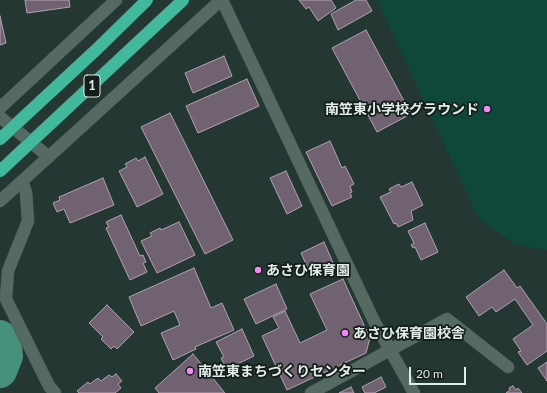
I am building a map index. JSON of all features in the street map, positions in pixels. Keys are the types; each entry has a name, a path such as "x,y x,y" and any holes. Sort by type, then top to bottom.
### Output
{"highway":[{"name":"1","path":"0,139 97,49 146,0"},
{"name":"1","path":"0,171 59,118 183,0"}],"street":[{"path":"0,108 116,0"},
{"path":"0,201 222,0 374,321 414,393"},
{"path":"0,117 49,157"},
{"path":"22,182 26,192 28,221 8,271 6,299 49,386 55,393"},
{"path":"311,393 448,319 508,367"}],"green space":[{"name":"南笠東小学校グラウンド","path":"377,0 547,0 547,250 514,244 478,217"}],"building":[{"path":"25,0 69,0 70,7 27,13"},
{"path":"299,0 331,0 336,8 318,21 309,7 306,9"},
{"path":"356,0 366,0 372,11 338,30 331,14"},
{"path":"0,16 6,43 0,45"},
{"path":"366,30 411,114 377,132 332,48"},
{"path":"224,56 232,76 193,93 185,73"},
{"path":"247,79 259,106 198,133 186,106"},
{"path":"170,113 233,240 205,254 141,127"},
{"path":"330,141 342,168 345,166 354,184 350,186 352,192 350,193 352,197 332,206 306,152"},
{"path":"145,157 163,194 137,207 119,171 127,167 125,164 136,158 138,161"},
{"path":"286,171 302,206 287,214 270,178"},
{"path":"103,178 114,205 70,223 64,209 57,212 53,203 60,200 59,197"},
{"path":"412,182 423,205 411,211 413,220 398,227 396,223 394,224 380,197 391,192 389,189 399,184 401,187"},
{"path":"121,215 140,256 143,255 146,262 143,263 147,272 130,280 106,228 109,227 106,222"},
{"path":"179,222 195,255 157,273 141,241 152,236 150,233 160,228 161,230"},
{"path":"425,223 438,252 421,260 415,247 413,248 411,245 414,243 408,231"},
{"path":"324,242 334,265 311,275 301,253"},
{"path":"194,268 211,308 222,303 234,330 195,347 196,349 173,360 161,333 180,325 174,311 141,326 129,297"},
{"path":"504,270 517,288 520,286 547,324 547,351 527,365 518,352 521,351 513,339 533,325 515,299 496,312 492,307 479,316 466,297"},
{"name":"あさひ保育園校舎","path":"343,279 370,338 366,353 287,390 262,336 279,328 273,317 285,311 300,343 327,330 310,294"},
{"path":"276,284 287,309 256,324 244,299"},
{"path":"107,305 134,332 117,349 114,346 111,349 101,339 103,337 89,323"},
{"path":"242,329 254,356 229,368 228,365 225,366 221,358 224,357 216,342"},
{"name":"南笠東まちづくりセンター","path":"193,354 225,393 159,393 155,388"},
{"path":"547,362 547,381 538,368"},
{"path":"116,374 122,381 118,384 121,388 115,393 79,393 77,391 88,382 90,384 98,378 101,381 109,375 112,377"},
{"path":"381,377 386,387 374,393 365,393 362,387"},
{"path":"513,386 516,390 518,388 522,393 506,393 510,390 509,388"},
{"path":"351,387 354,393 339,393"}],"waterway":[{"path":"0,337 5,346 6,356 0,371"}],"place":[{"name":"南笠東小学校グラウンド","path":"487,109"},
{"name":"あさひ保育園","path":"258,270"},
{"name":"あさひ保育園校舎","path":"345,333"},
{"name":"南笠東まちづくりセンター","path":"190,371"}]}
